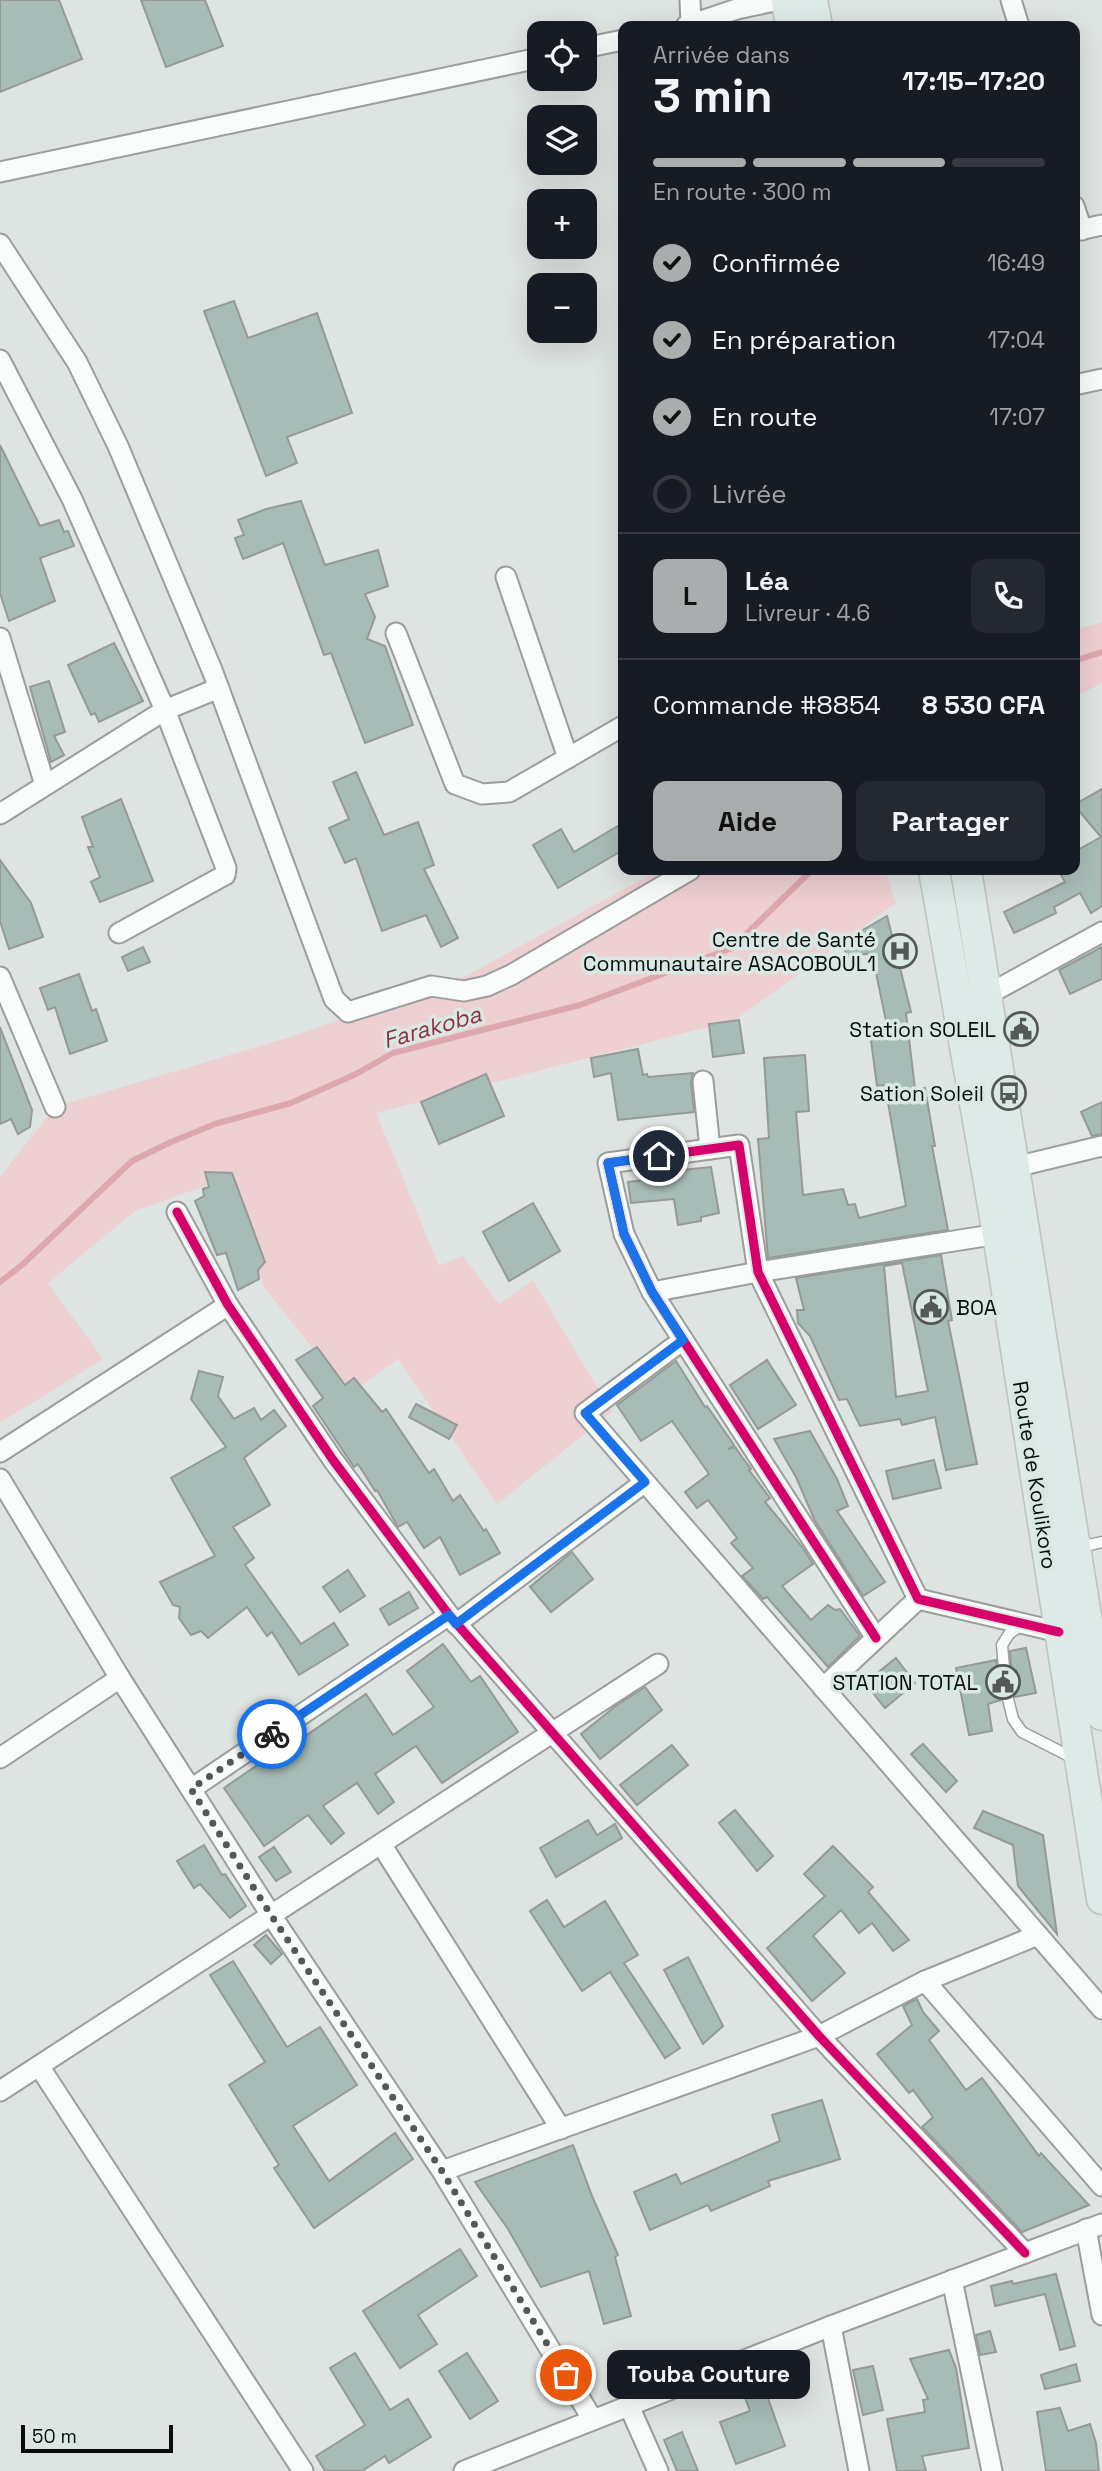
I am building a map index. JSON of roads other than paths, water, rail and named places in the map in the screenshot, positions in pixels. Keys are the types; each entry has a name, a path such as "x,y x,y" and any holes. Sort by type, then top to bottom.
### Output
{"main road":[{"path":"787,0 790,21"},
{"path":"812,0 816,21"},
{"name":"Route de Koulikoro","path":"935,875 998,1234 1102,1899"},
{"name":"Route de Koulikoro","path":"967,875 1015,1167 1089,1545 1102,1711"}],"street":[{"path":"689,21 690,0"},
{"path":"702,21 743,5 779,0"},
{"path":"1012,0 1018,21"},
{"path":"597,45 618,41"},
{"path":"0,172 527,61"},
{"path":"1080,230 1102,225"},
{"path":"0,244 76,362 118,446 219,688 334,999 348,1012 430,986 464,992 487,986 511,975 681,875"},
{"path":"1,365 72,499 166,710 226,872 119,933"},
{"path":"1080,384 1102,379"},
{"path":"506,577 568,758"},
{"path":"396,633 455,784 482,794 509,792 618,729"},
{"path":"0,639 45,785"},
{"path":"0,814 166,710 219,688"},
{"path":"957,1000 987,995 1102,932"},
{"path":"0,977 55,1107"},
{"path":"703,1081 710,1149"},
{"path":"876,1638 652,1292 624,1234 608,1163 739,1145 758,1272 918,1599"},
{"path":"1015,1167 1102,1146"},
{"path":"177,1212 228,1306 333,1460 453,1620 819,2036 1025,2253"},
{"path":"652,1292 758,1272 998,1234"},
{"path":"0,1452 228,1306"},
{"path":"683,1340 585,1413 1102,2009"},
{"path":"0,1479 120,1678 271,1915 442,2171 593,2420"},
{"path":"191,1789 453,1620 645,1482"},
{"path":"918,1599 1059,1632"},
{"path":"823,1688 918,1599"},
{"path":"0,2091 658,1664"},
{"path":"0,1758 120,1678"},
{"path":"381,1844 561,2129"},
{"path":"442,2171 819,2036 925,1981 1038,1935"},
{"path":"925,1981 1102,2186"},
{"path":"39,2066 303,2471"},
{"path":"464,2471 831,2326 1094,2227 1102,2315"},
{"path":"953,2280 992,2471"},
{"path":"831,2326 859,2471"},
{"path":"629,2406 658,2471"}],"lane":[{"path":"1005,1679 1002,1645 1009,1634 1023,1624"},
{"path":"1008,1699 1013,1719 1021,1732 1080,1761"}],"waterway":[{"name":"Farakoba","path":"1080,659 1102,652"},
{"name":"Farakoba","path":"0,1282 22,1265 132,1161 215,1124 291,1103 356,1074 393,1053 580,1005 732,948 807,875"}],"place":[{"name":"Centre de Santé Communautaire ASACOBOUL1","path":"900,951"},
{"name":"Station SOLEIL","path":"1021,1029"},
{"name":"Sation Soleil","path":"1009,1093"},
{"name":"BOA","path":"931,1307"},
{"name":"STATION TOTAL","path":"1003,1682"},
{"name":"Touba Couture","path":"566,2375"}]}
